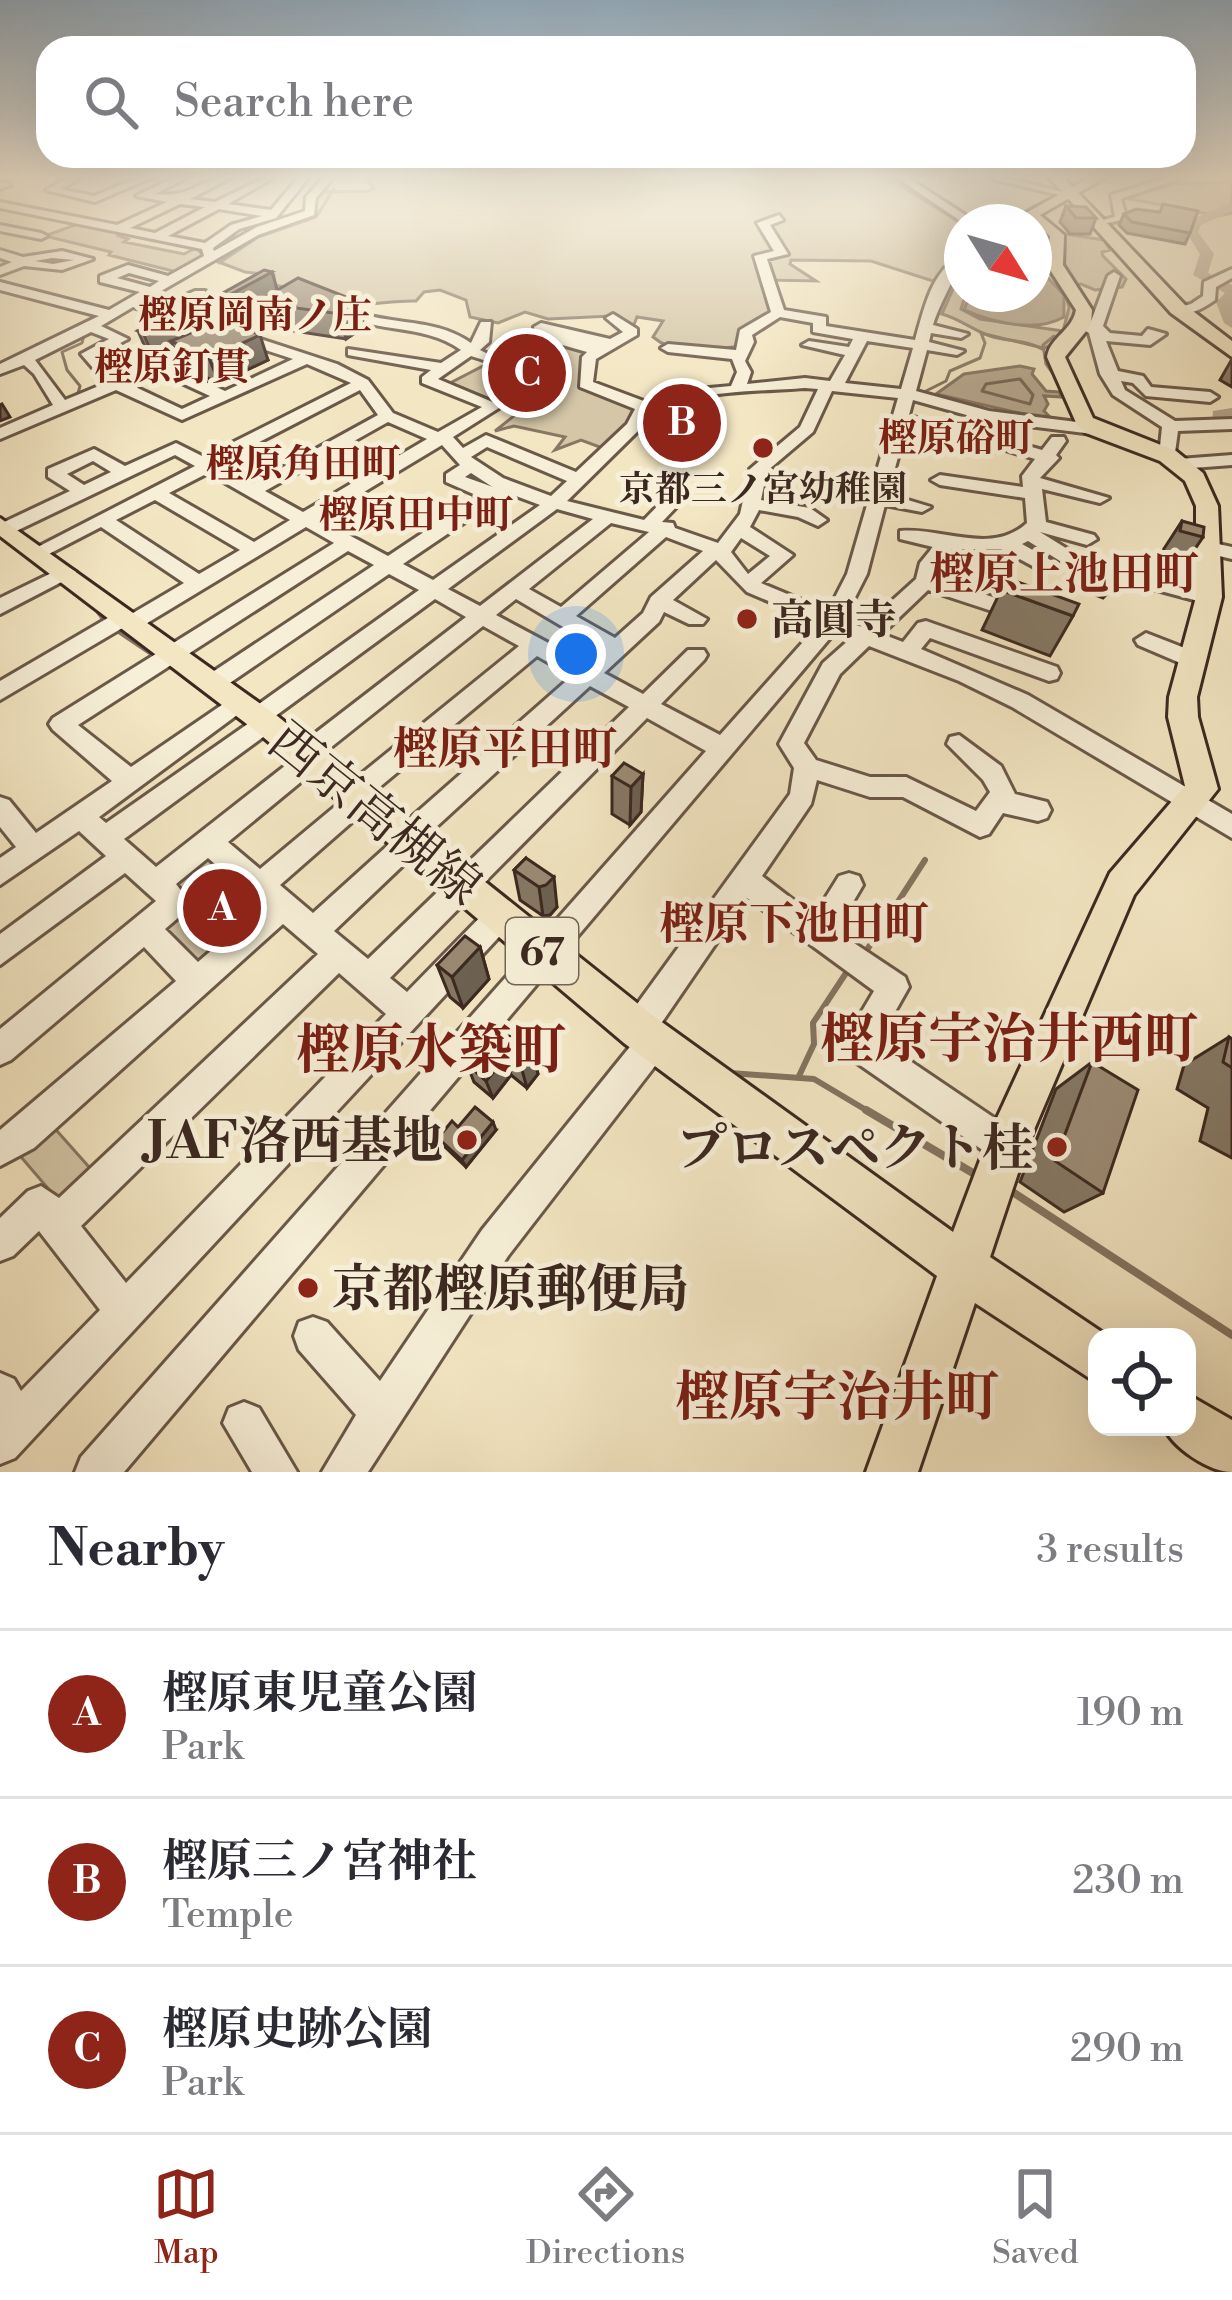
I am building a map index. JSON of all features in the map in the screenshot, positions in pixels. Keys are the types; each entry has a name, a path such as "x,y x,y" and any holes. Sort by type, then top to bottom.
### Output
{"highway":[{"path":"1122,246 1183,309 1232,347"},
{"path":"1128,246 1183,309"}],"main road":[{"path":"892,1472 1006,1146 1122,884 1202,789 1183,717 1220,550 1195,478 1172,449 1105,421 1084,421 1056,357 1057,349 1099,336 1081,299 1055,266 1056,246"},
{"name":"西京高槻線","path":"3,527 52,562 119,624 172,652 308,757 646,1035 962,1266 1088,1352"},
{"path":"1196,1426 1232,1451"}],"street":[{"path":"186,246 224,253 234,246"},
{"path":"0,370 179,278 214,246"},
{"path":"777,246 782,254 760,256 778,313"},
{"path":"0,271 52,250 87,259 58,276 6,288"},
{"path":"0,254 58,276"},
{"path":"152,291 104,279 128,269 212,280 204,294 159,312"},
{"path":"1183,309 1210,297 1209,286 1232,273"},
{"path":"1114,276 1099,336 1108,374 1118,392 1147,413 1172,449 1232,460"},
{"path":"96,1472 833,622 857,574 944,278"},
{"path":"48,298 73,287"},
{"path":"6,288 107,314"},
{"path":"72,304 94,293 107,296"},
{"path":"186,321 215,308 204,294"},
{"path":"326,296 341,310 446,334 465,350 488,360 529,338"},
{"path":"130,302 332,367 363,383 392,418 442,438 464,462"},
{"path":"5,432 228,336 287,302"},
{"path":"738,387 744,372 740,355 747,342 746,331 778,313 820,320 818,328 862,336 959,342"},
{"path":"613,318 632,332 585,361 585,384 648,408"},
{"path":"141,319 121,339 88,354 116,384 187,418 303,360"},
{"path":"332,367 388,322"},
{"path":"0,692 199,583 494,406 427,380 482,342 486,325"},
{"path":"89,326 121,339"},
{"path":"399,360 432,331"},
{"path":"1099,336 1150,341 1148,333 1159,334"},
{"path":"60,1222 326,942 409,839 740,530 753,503 759,469 807,429 862,336"},
{"path":"809,345 853,352"},
{"path":"668,348 740,355"},
{"path":"353,352 442,368"},
{"path":"26,359 40,371 63,409"},
{"path":"158,366 223,396"},
{"path":"597,388 621,372"},
{"path":"1108,374 1138,379 1146,391 1201,401"},
{"path":"0,873 81,817 126,778 434,590 555,502 648,408 677,395 805,377 905,406 1013,421 1105,421 1147,413"},
{"path":"0,607 103,520 363,383"},
{"path":"252,491 423,406"},
{"path":"905,406 944,432"},
{"path":"992,449 1013,421"},
{"path":"1172,449 1232,424"},
{"path":"5,432 29,440"},
{"path":"579,479 486,440 452,478 658,525 719,550 749,583 773,597 967,675 1232,826"},
{"path":"961,446 1054,449 1034,470 1024,534 1047,566"},
{"path":"3,527 180,450 724,749"},
{"path":"83,492 54,473 94,454 125,473"},
{"path":"940,480 1100,499"},
{"path":"0,951 116,848 244,707 389,566 499,491"},
{"path":"156,493 254,550"},
{"path":"560,619 658,525 676,497"},
{"path":"880,498 922,507"},
{"path":"753,503 812,519"},
{"path":"156,884 609,515"},
{"path":"103,520 199,583"},
{"path":"740,530 783,555 749,583"},
{"path":"1024,534 1075,562 1209,597"},
{"path":"907,535 946,544 1024,534 1087,538"},
{"path":"126,778 61,724 348,542"},
{"path":"946,544 930,563 925,582 831,669 791,744 807,767 870,788 906,787 976,833 1003,793 992,773 959,744"},
{"path":"773,597 794,580"},
{"path":"925,582 992,604"},
{"path":"515,590 614,647"},
{"path":"659,602 696,619"},
{"path":"895,608 951,629"},
{"path":"906,654 926,628 1049,674"},
{"path":"1146,640 1192,660"},
{"path":"0,1149 22,1136 195,980 357,797 533,647"},
{"path":"368,980 696,655"},
{"path":"343,1472 495,1243 646,1035 802,797 807,767"},
{"path":"998,801 1038,810"},
{"path":"0,808 34,849"},
{"path":"0,1049 176,902 81,817"},
{"path":"208,841 406,1011"},
{"path":"747,880 894,988 858,1045 1006,1146"},
{"path":"818,934 849,885"},
{"path":"6,1420 124,1311 501,915"},
{"path":"145,928 195,980"},
{"path":"0,1243 41,1204 60,1222 124,1311"},
{"path":"313,1336 382,1414"},
{"path":"244,1423 276,1472"}],"shaded area":[{"path":"85,246 142,246 184,254 196,248 203,255 181,273 109,255 111,252"},
{"path":"238,246 944,246 944,270 933,281 871,261 791,260 790,264 816,281 769,280 777,310 748,327 739,353 731,352 733,347 671,347 653,337 663,321 637,317 633,327 612,316 548,319 525,312 498,323 470,317 466,300 440,290 424,292 416,301 344,304 342,297 274,285 274,275 245,272 216,261"},
{"path":"1052,246 1107,246 1110,250 1102,252 1103,256 1126,279 1122,287 1060,287 1052,277"},
{"path":"1065,292 1080,311 1054,344 1042,349 990,336 942,314 944,310 967,312 980,319 1063,331 1069,308"},
{"path":"541,336 592,351 581,364 585,383 641,407 632,424 605,449 581,440 555,450 565,437 514,426 495,431 539,396 517,410 450,383"},
{"path":"204,850 268,905 201,969 152,929 166,884"},
{"path":"49,1122 97,1176 64,1207 15,1150"}],"water":[{"path":"1052,282 1064,295 1064,317 1053,322 1015,324 969,312 1052,312"},
{"path":"1020,366 1034,369 1032,374 1046,391 1059,392 1062,397 1044,396 1048,404 1044,411 1054,421 936,394 964,374"}],"building":[{"path":"264,270 272,272 220,300 214,298"},
{"path":"298,278 359,302 340,314 260,303 245,309"},
{"path":"196,311 143,333 138,331"},
{"path":"224,319 260,335 209,358 171,341"},
{"path":"1182,521 1204,527 1203,537 1180,531"},
{"path":"1085,560 1123,571 1111,584 1078,572"},
{"path":"1007,578 1079,604 1073,616 1001,590"},
{"path":"624,763 643,774 631,787 612,776"},
{"path":"526,858 554,877 539,887 514,870"},
{"path":"465,936 480,947 452,977 437,965"},
{"path":"498,1027 533,1056 522,1070 506,1057 486,1081 467,1064"},
{"path":"1229,1037 1232,1039 1232,1068 1223,1062"},
{"path":"1092,1062 1138,1090 1103,1193 1055,1161"},
{"name":"JAF洛西基地","path":"475,1107 493,1122 462,1160 438,1138 452,1121 458,1127"}],"waterway":[{"path":"219,263 245,246"},
{"path":"1201,246 1207,254 1200,275 1232,291"},
{"path":"1232,295 1223,302 1232,323"},
{"path":"926,391 946,381 950,371 980,358 985,343 981,333 1043,348"},
{"path":"77,397 80,386 67,370 62,352 82,343 84,335"},
{"path":"1054,336 1043,345 1046,364 1058,381"},
{"path":"1218,422 1219,415 1232,413"},
{"path":"98,612 107,624"},
{"path":"116,630 156,657"},
{"path":"187,679 192,682"},
{"path":"863,956 925,860"},
{"path":"799,1076 814,1044 813,1023 850,967"},
{"path":"730,1073 814,1079 871,1113"},
{"path":"866,1110 978,1176"},
{"path":"1011,1191 1232,1335"}],"place":[{"name":"樫原史跡公園","path":"527,373"},
{"name":"樫原三ノ宮神社","path":"682,423"},
{"name":"京都三ノ宮幼稚園","path":"763,448"},
{"name":"高圓寺","path":"747,619"},
{"name":"樫原東児童公園","path":"222,908"},
{"name":"JAF洛西基地","path":"467,1140"},
{"name":"プロスペクト桂","path":"1057,1147"},
{"name":"京都樫原郵便局","path":"308,1288"}],"district":[{"name":"樫原岡南ノ庄","path":"255,314"},
{"name":"樫原釘貫","path":"172,366"},
{"name":"樫原硲町","path":"956,437"},
{"name":"樫原角田町","path":"303,463"},
{"name":"樫原田中町","path":"416,514"},
{"name":"樫原上池田町","path":"1064,573"},
{"name":"樫原平田町","path":"505,748"},
{"name":"樫原下池田町","path":"794,923"},
{"name":"樫原宇治井西町","path":"1009,1038"},
{"name":"樫原水築町","path":"431,1049"},
{"name":"樫原宇治井町","path":"837,1396"}]}
